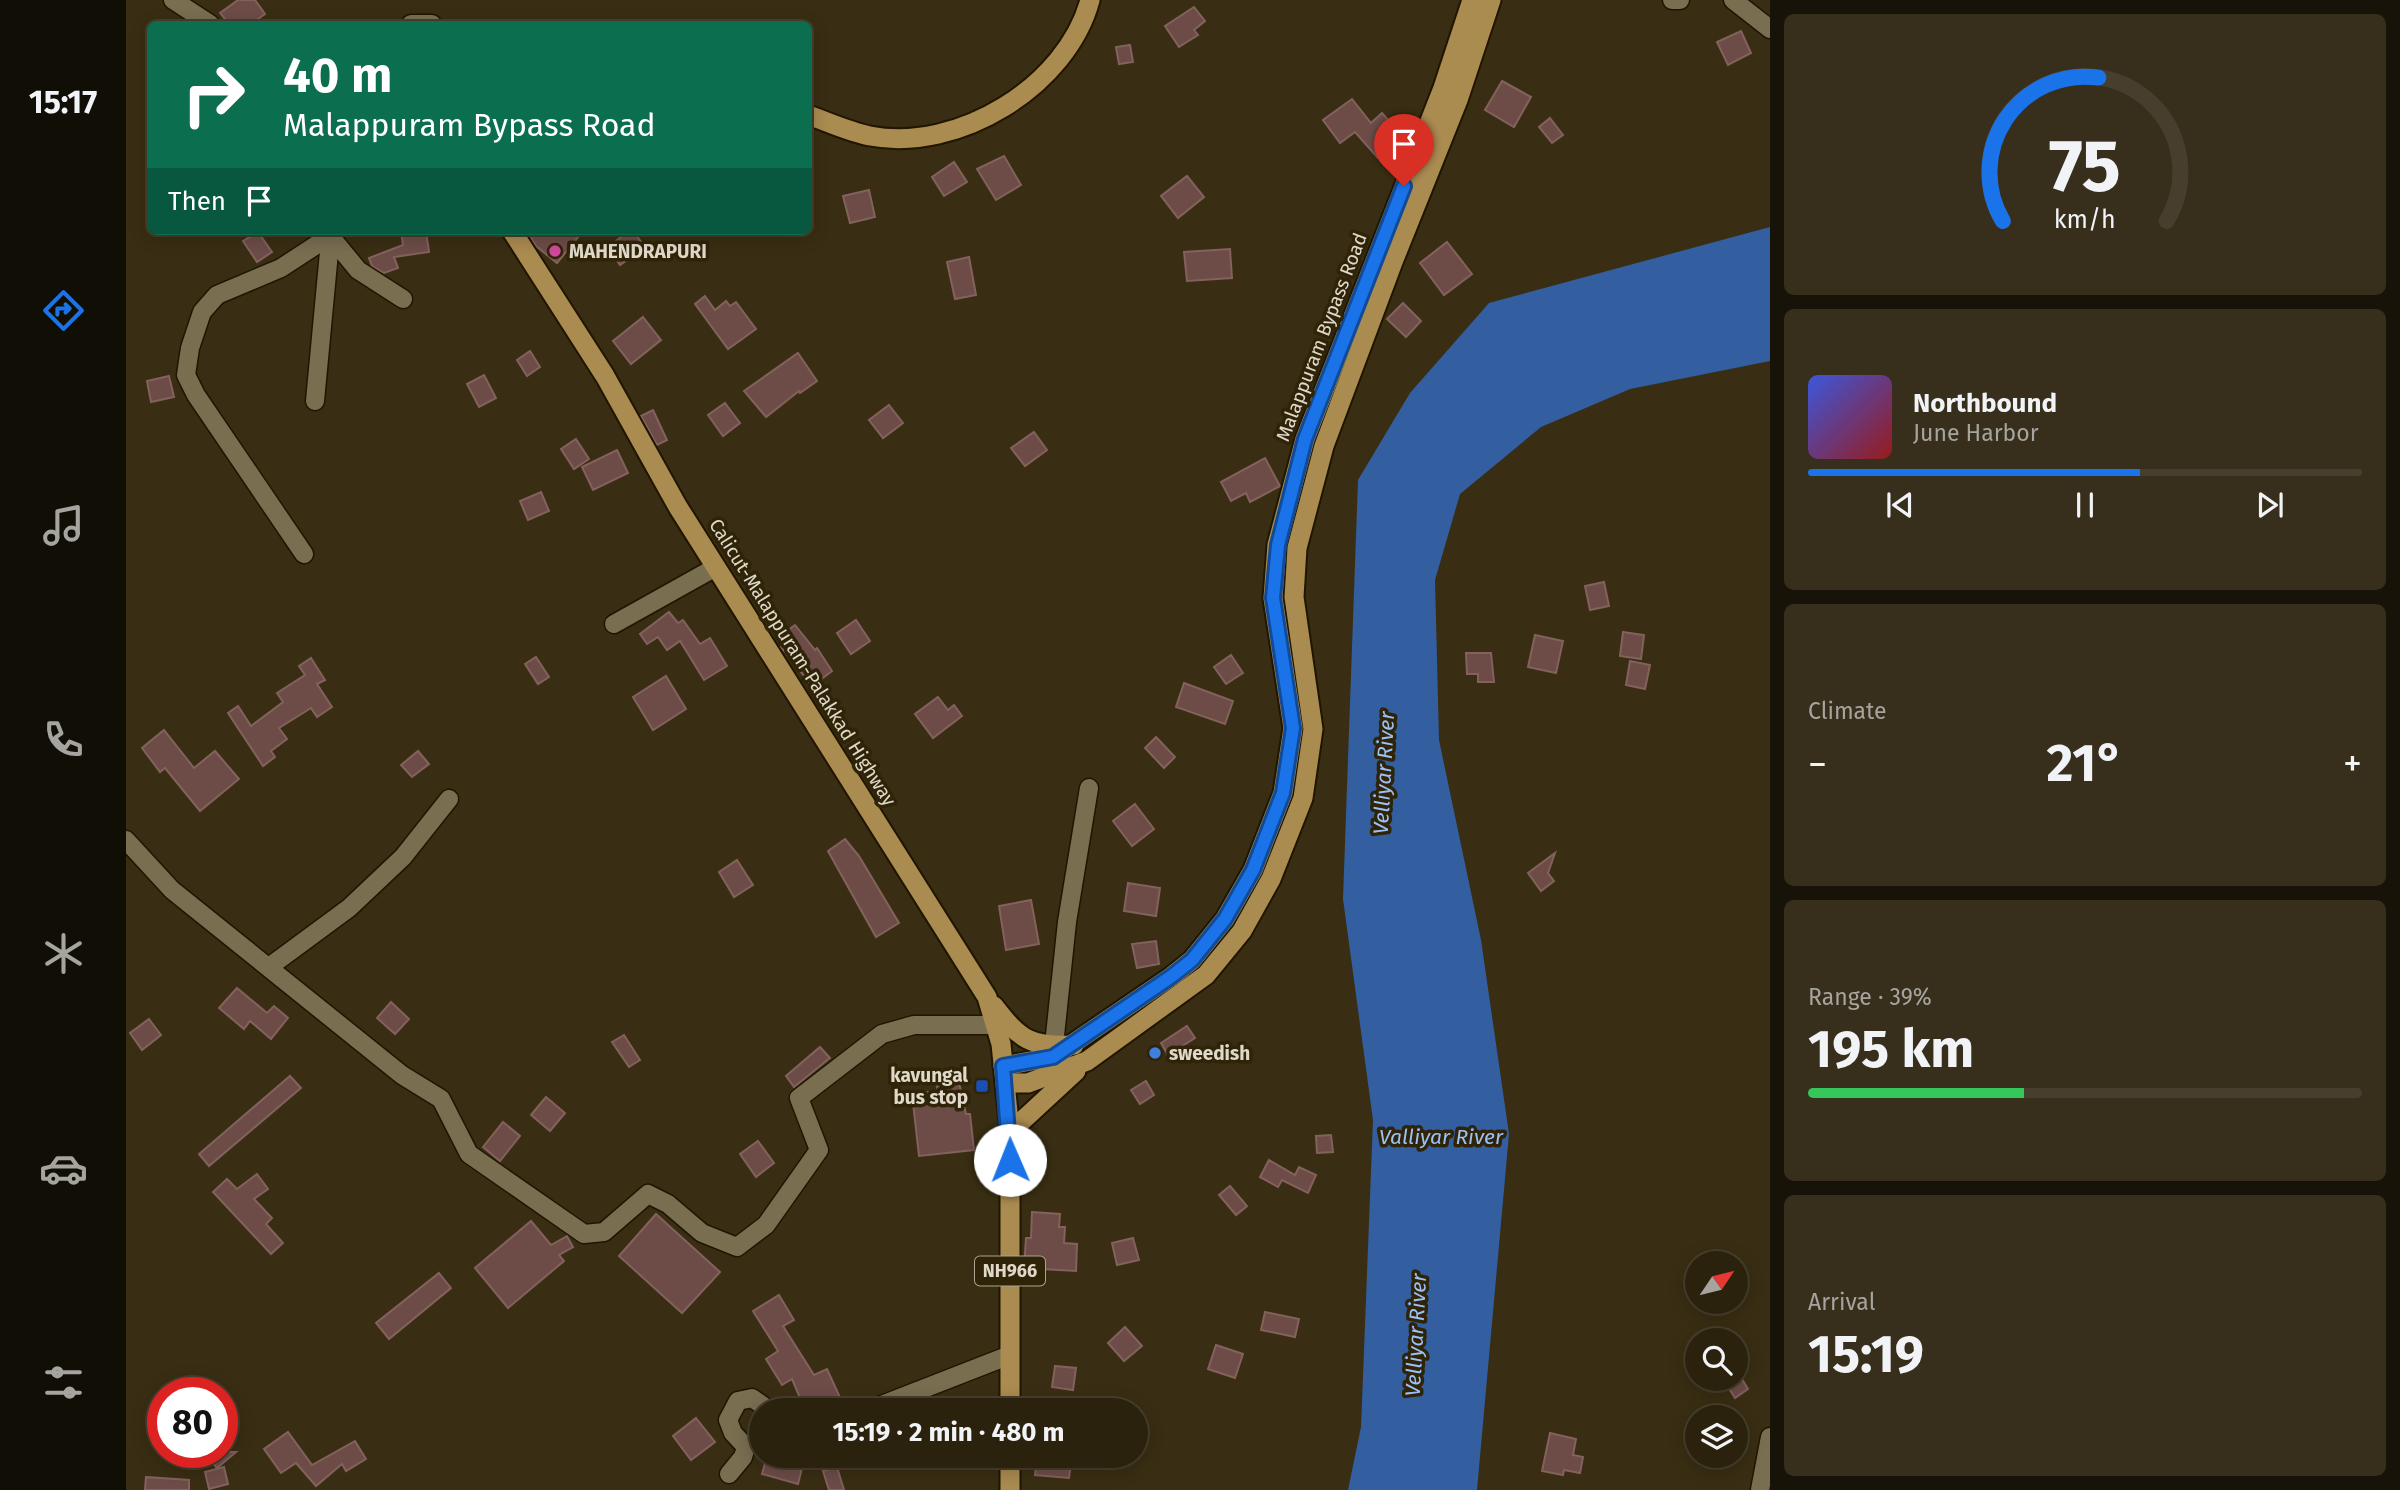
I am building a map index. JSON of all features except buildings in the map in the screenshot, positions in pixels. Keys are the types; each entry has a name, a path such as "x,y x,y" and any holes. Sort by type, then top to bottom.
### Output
{"highway":[{"path":"812,116 871,136 912,137 956,130 999,112 1044,79 1086,16 1090,0"},
{"name":"Malappuram Bypass Road","path":"1004,1075 1053,1057 1074,1045 1192,960 1225,919 1253,870 1283,793 1293,728 1273,598 1278,545 1305,439 1443,88 1489,1"},
{"name":"Malappuram Bypass Road","path":"1004,1075 1028,1083 1087,1061 1206,975 1242,931 1271,878 1303,798 1313,729 1305,657 1294,597 1297,548 1324,446 1392,262 1458,100 1489,1"},
{"name":"Calicut-Malappuram-Palakkad Highway","path":"515,235 605,376 678,507 987,997 1004,1075 1010,1132"},
{"path":"987,997 1015,1034 1054,1045 1074,1045"},
{"path":"1010,1132 1043,1098 1087,1061"},
{"name":"NH966","path":"1010,1132 1010,1398"},
{"path":"1010,1468 1010,1490"}],"street":[{"path":"173,0 205,21"},
{"path":"1672,0 1680,0"},
{"path":"1733,0 1770,29"},
{"path":"304,554 196,395 186,375 190,348 202,312 217,295 281,268 330,235"},
{"path":"315,401 331,235"},
{"path":"332,235 358,270 403,299"},
{"path":"614,624 716,567"},
{"path":"1054,1045 1067,922 1089,788"},
{"path":"269,967 349,908 403,856 449,799"},
{"path":"126,841 172,890 402,1075 441,1099 469,1154 584,1234 604,1232 648,1194 668,1204 702,1233 737,1247 766,1225 819,1150 799,1098 882,1034 914,1025 995,1025"},
{"path":"900,1398 1010,1355"},
{"path":"729,1474 743,1457 747,1447 733,1433 728,1419 738,1401 749,1399"},
{"path":"1760,1490 1770,1437"}],"water":[{"name":"Valliyar River","path":"1770,227 1770,361 1630,389 1541,427 1460,494 1435,580 1439,740 1481,940 1509,1134 1477,1490 1348,1490 1361,1427 1373,1120 1343,899 1358,480 1410,393 1489,303"}],"place":[{"name":"MAHENDRAPURI","path":"555,251"},
{"name":"sweedish","path":"1155,1053"},
{"name":"kavungal bus stop","path":"982,1086"}],"route":[{"path":"1010,1160 1003,1066 1053,1057 1132,1006 1172,976 1192,960 1225,919 1253,870 1283,793 1293,728 1285,660 1273,598 1278,545 1305,439 1404,186"}],"water label":[{"name":"Velliyar River","path":"1384,773"},
{"name":"Velliyar River","path":"1416,1335"}]}
